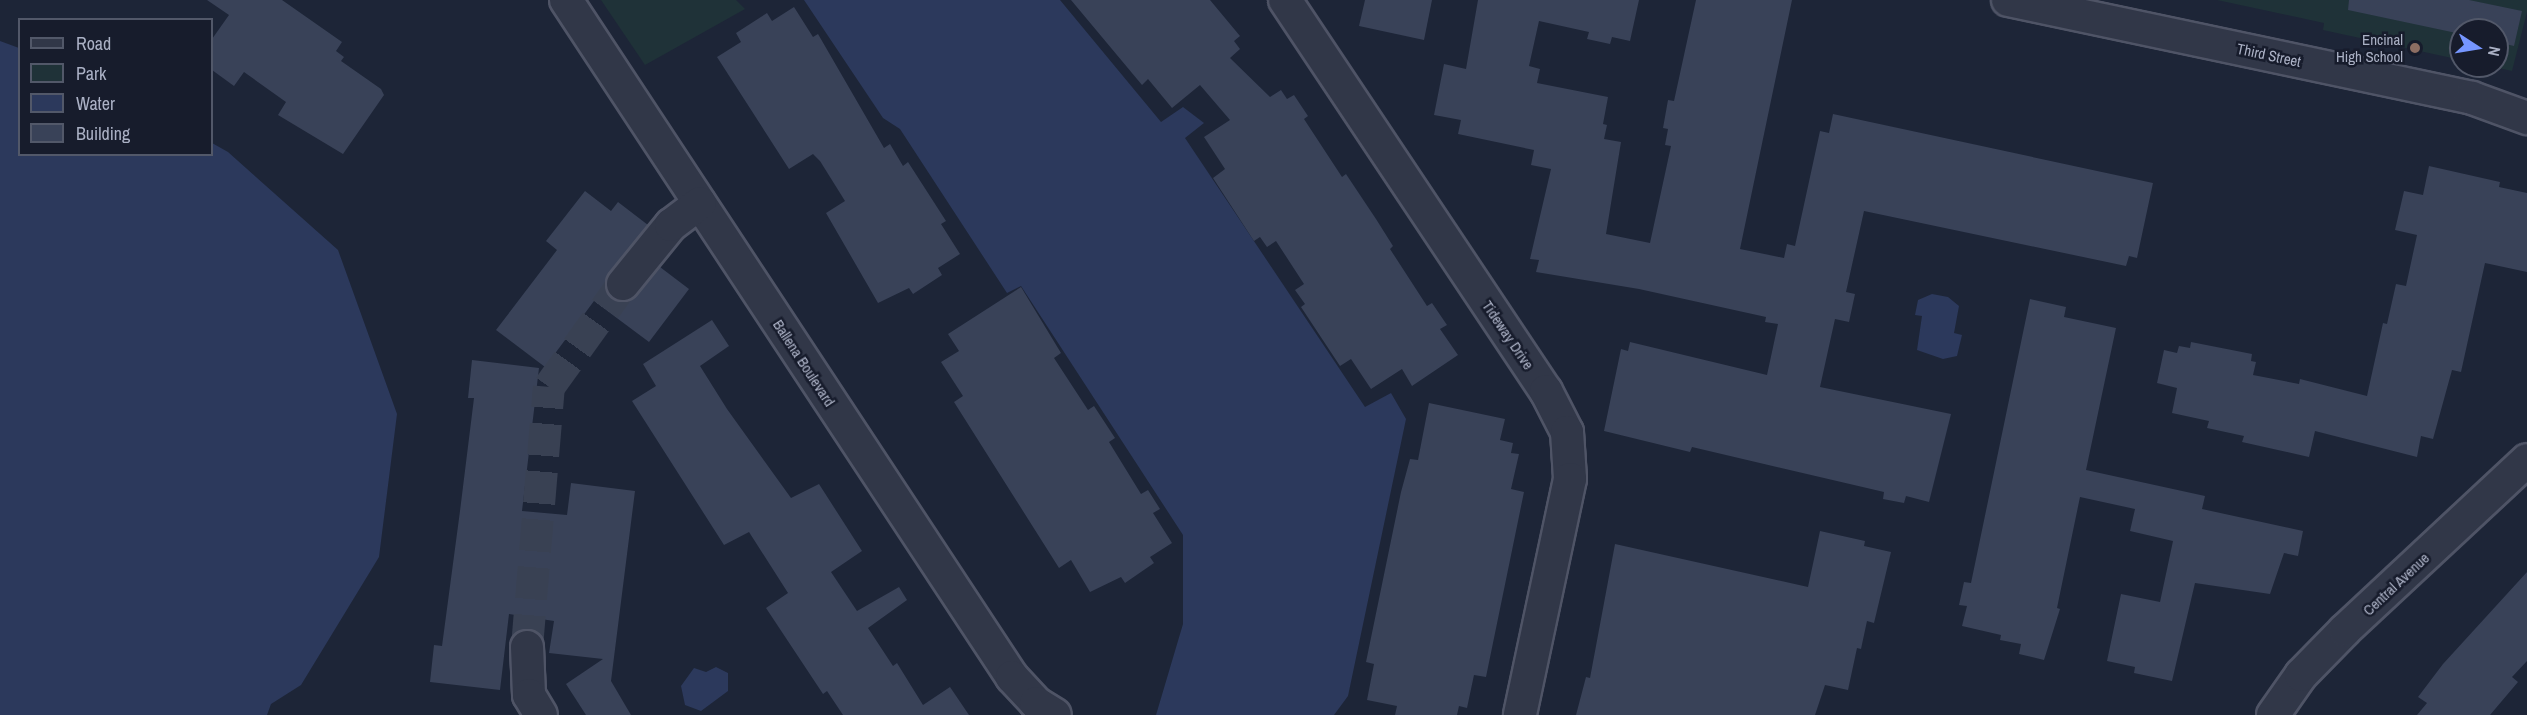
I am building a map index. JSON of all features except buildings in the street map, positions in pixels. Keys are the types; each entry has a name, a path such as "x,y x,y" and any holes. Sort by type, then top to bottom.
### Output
{"street":[{"name":"Ballena Boulevard","path":"566,0 1012,677 1040,711"},
{"name":"Tideway Drive","path":"1285,0 1546,391 1567,432 1570,478 1520,715"},
{"name":"Third Street","path":"2008,0 2472,98 2527,118"},
{"path":"623,284 671,225 700,203"},
{"name":"Central Avenue","path":"2273,715 2301,675 2345,630 2527,460"},
{"path":"527,647 529,695 541,715"}],"green space":[{"path":"601,0 736,0 745,9 645,65"},
{"name":"Encinal High School","path":"2217,0 2527,0 2527,12 2512,71 2509,70 2509,18 2449,18 2449,57 2323,30 2324,23"}],"water":[{"path":"804,0 1060,0 1161,122 1183,107 1204,123 1185,138 1365,407 1391,393 1406,419 1348,696 1334,715 1156,715 1183,624 1183,535 1021,286 1007,293 900,129 883,118"},
{"path":"0,41 18,48 18,156 213,156 213,144 228,152 338,250 397,414 379,557 301,685 271,704 267,715 0,715"},
{"path":"1932,294 1948,297 1959,306 1954,333 1962,335 1957,356 1943,359 1917,350 1922,316 1915,315 1918,300"},
{"path":"716,667 728,673 728,691 701,711 685,705 681,686 694,668 706,672"}],"tunnel":[{"path":"527,647 549,387 623,284"}],"place":[{"name":"Encinal High School","path":"2415,48"}]}
